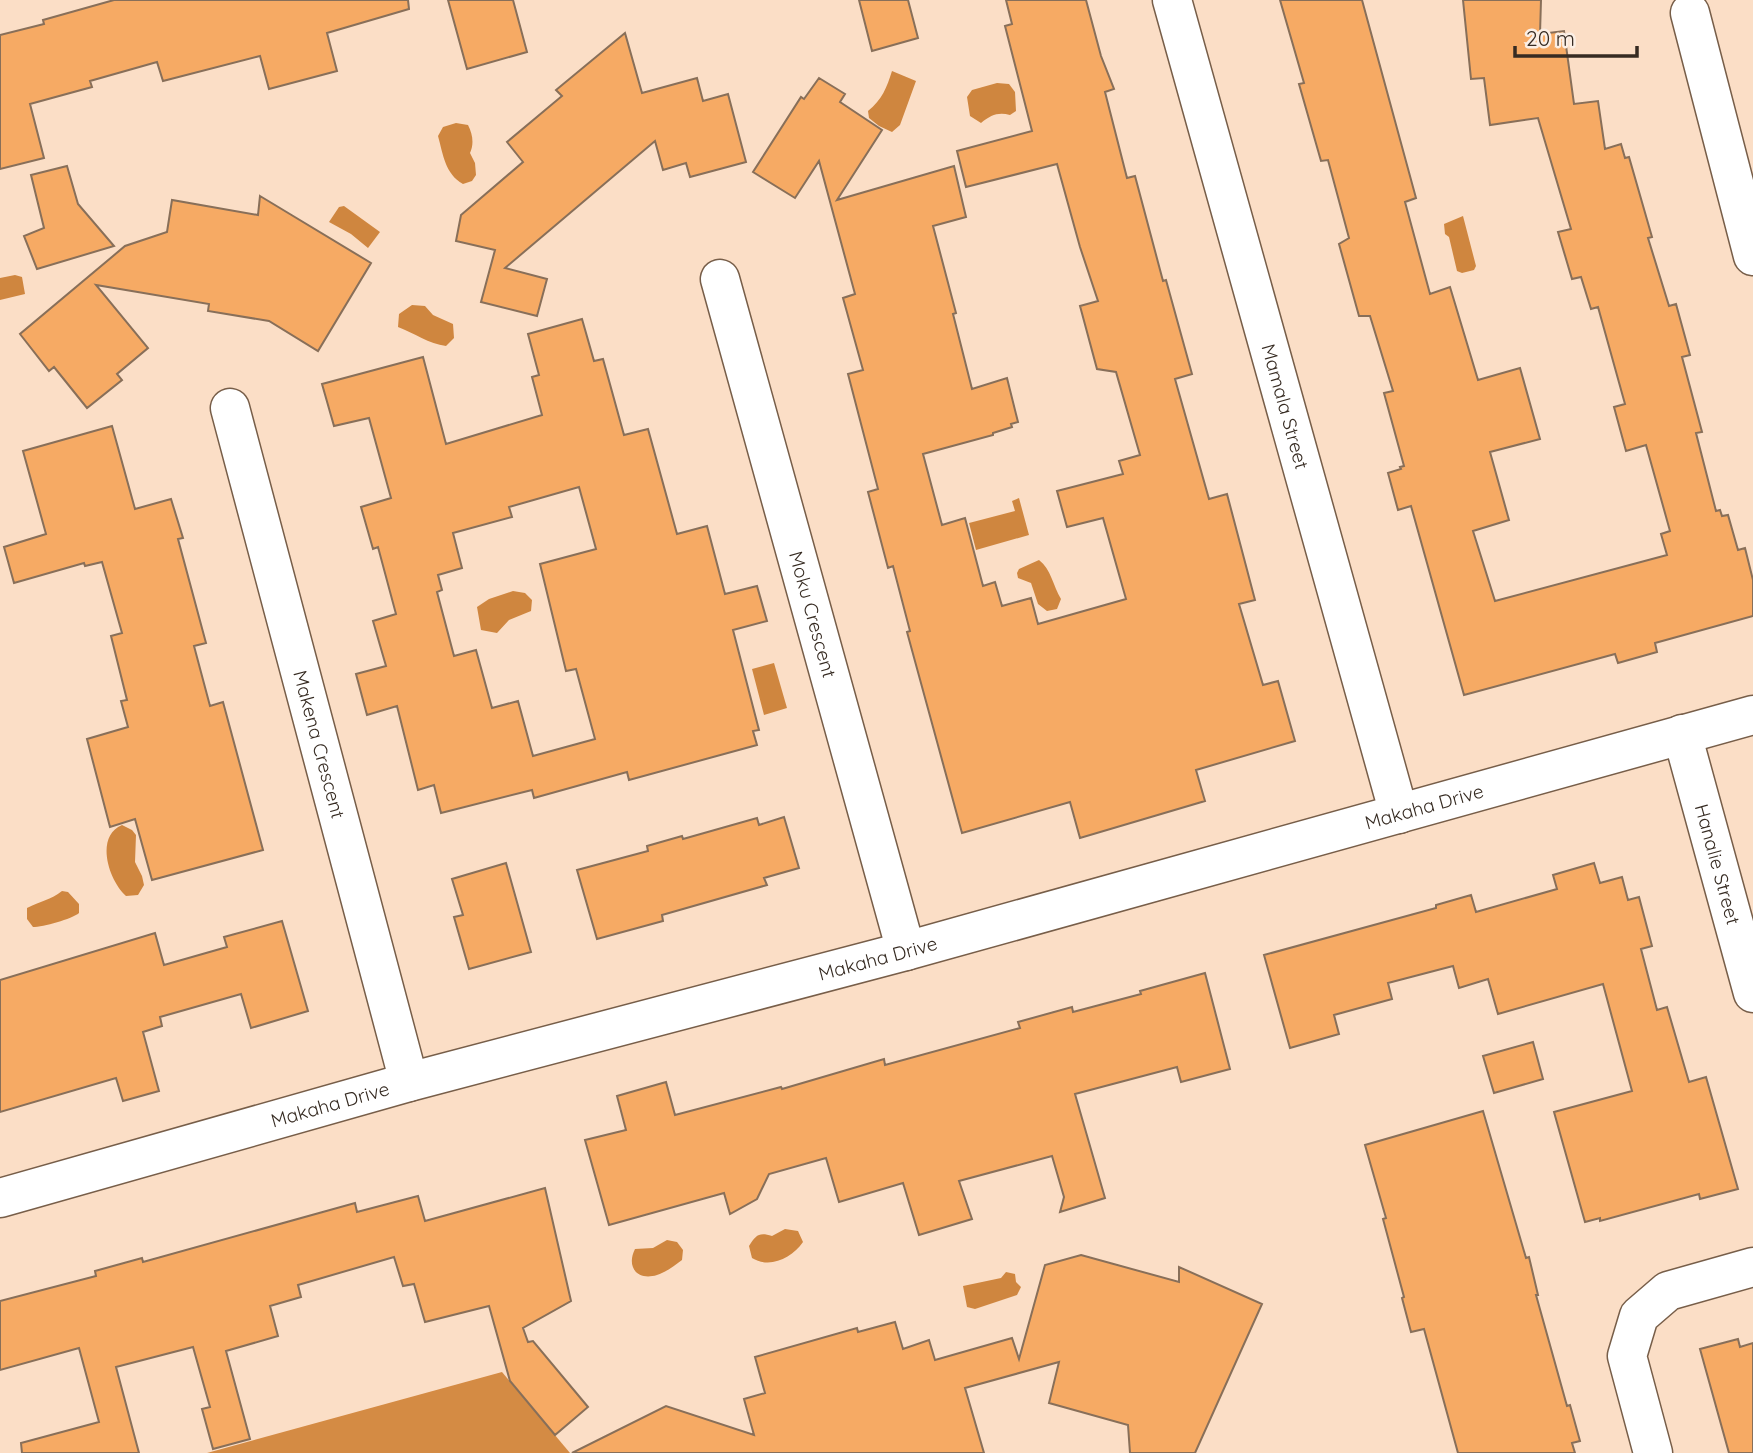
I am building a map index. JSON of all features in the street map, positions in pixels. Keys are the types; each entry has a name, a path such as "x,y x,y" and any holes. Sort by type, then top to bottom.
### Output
{"street":[{"name":"Mamala Street","path":"1172,0 1399,814"},
{"path":"1690,13 1753,256"},
{"name":"Moku Crescent","path":"720,279 906,951"},
{"name":"Makena Crescent","path":"230,408 409,1082"},
{"name":"Makaha Drive","path":"0,1198 409,1082 906,951 1753,715"},
{"name":"Hanalie Street","path":"1682,734 1753,993"},
{"path":"1653,1453 1627,1356 1639,1316 1668,1291 1753,1267"}],"shaded area":[{"path":"892,71 916,81 900,125 892,132 869,118 868,111 883,93"},
{"path":"997,83 1009,84 1015,92 1016,111 1010,115 995,115 981,123 970,116 967,97 972,90"},
{"path":"456,123 468,125 472,139 470,153 475,163 476,175 472,181 463,184 448,169 438,136 443,127"},
{"path":"344,206 380,232 368,248 351,234 329,222 339,207"},
{"path":"1463,216 1476,266 1474,270 1462,273 1457,271 1444,224"},
{"path":"15,275 22,277 25,294 0,300 0,278"},
{"path":"412,305 425,306 433,315 453,324 454,338 446,346 440,345 398,327 399,314"},
{"path":"1019,498 1029,535 976,550 969,523 1015,511 1012,501"},
{"path":"1039,560 1049,573 1061,599 1057,609 1047,611 1038,604 1031,583 1018,578 1019,569"},
{"path":"513,591 525,593 532,600 531,611 509,620 497,633 481,630 477,607 489,599"},
{"path":"774,663 787,708 764,715 752,669"},
{"path":"122,825 136,835 135,862 144,885 138,895 126,896 114,880 107,859 109,838"},
{"path":"62,891 68,892 79,904 79,913 57,922 33,927 27,919 27,908"},
{"path":"785,1229 798,1231 803,1242 793,1253 773,1262 752,1258 749,1246 756,1237 764,1234 772,1236"},
{"path":"667,1240 677,1242 683,1250 682,1260 657,1275 644,1276 635,1271 632,1262 635,1249 653,1248"},
{"path":"1006,1272 1015,1274 1016,1282 1021,1287 1017,1295 975,1309 967,1307 963,1286 1001,1278"},
{"path":"502,1372 570,1453 207,1453"}],"building":[{"path":"114,0 408,0 409,9 327,33 337,71 269,89 260,56 163,81 157,62 90,81 92,87 30,104 44,158 0,169 0,35 44,24 43,20"},
{"path":"448,0 513,0 527,52 467,69"},
{"path":"859,0 908,0 918,38 872,51"},
{"path":"1006,0 1086,0 1101,56 1114,89 1105,92 1127,178 1135,176 1163,281 1166,280 1192,374 1175,379 1209,499 1227,494 1255,600 1239,604 1263,685 1278,681 1295,741 1196,770 1205,801 1080,838 1070,802 962,833 907,632 910,631 893,566 888,568 868,492 878,489 848,374 863,370 843,298 855,294 819,161 795,198 753,172 801,97 804,99 819,78 845,94 840,102 882,130 837,200 954,166 966,217 933,226 956,313 953,314 972,389 1007,378 1018,422 993,435 923,454 942,525 965,518 983,586 995,582 1002,606 1031,598 1038,624 1126,599 1103,518 1067,527 1057,491 1123,474 1119,461 1140,455 1116,372 1097,369 1080,306 1098,301 1057,164 966,187 957,151 1032,131 1005,26 1012,24"},
{"path":"1280,0 1362,0 1416,198 1405,202 1430,294 1450,287 1478,380 1520,368 1540,439 1490,452 1509,520 1473,531 1495,601 1667,555 1661,534 1670,531 1646,445 1626,451 1614,407 1625,404 1598,307 1591,309 1581,277 1572,279 1558,232 1571,229 1538,118 1490,125 1484,78 1471,79 1463,0 1541,0 1540,34 1564,31 1574,104 1598,101 1605,149 1621,144 1625,158 1629,157 1652,237 1648,238 1669,306 1676,304 1690,355 1682,357 1702,432 1696,433 1716,511 1720,510 1722,516 1728,515 1738,550 1745,548 1753,580 1753,616 1655,643 1657,652 1618,663 1615,654 1464,695 1411,506 1398,510 1388,473 1404,466 1384,393 1393,391 1370,316 1359,316 1339,244 1349,238 1328,160 1321,161 1299,84 1304,83"},
{"path":"625,33 642,93 697,78 703,101 728,94 746,162 690,177 686,163 663,170 655,141 505,268 547,279 537,316 481,302 495,250 456,241 461,215 523,162 507,142 562,96 556,90"},
{"path":"67,166 78,204 114,246 37,269 24,236 44,228 31,175"},
{"path":"260,196 371,263 318,351 269,321 208,311 209,304 96,285 148,348 117,374 122,380 87,408 54,367 49,371 20,334 125,246 167,232 172,200 258,215"},
{"path":"582,319 594,361 603,359 624,435 648,429 677,534 707,526 725,594 757,586 767,621 733,630 759,730 753,731 757,745 629,780 627,772 534,798 532,790 441,813 434,785 418,790 397,706 367,715 356,674 386,666 373,621 396,614 378,547 373,549 361,507 391,498 369,418 334,426 322,384 423,357 446,444 542,415 532,377 539,375 528,334","holes":["579,487 596,549 540,564 566,671 576,669 595,739 533,756 518,701 492,708 476,650 454,656 437,592 442,590 438,575 462,568 453,533 512,517 509,507"]},
{"path":"112,426 135,509 171,499 183,538 178,539 206,643 194,646 210,706 223,702 263,850 152,880 135,819 110,827 87,739 128,727 121,701 127,700 111,636 122,633 102,562 85,566 84,563 14,583 4,547 46,534 23,451"},
{"path":"784,817 799,868 764,878 767,885 662,915 663,921 597,939 577,870 648,851 647,846 682,836 683,839 757,818 759,825"},
{"path":"506,863 531,952 469,969 454,917 463,915 452,879"},
{"path":"1594,863 1600,883 1622,877 1628,900 1639,897 1652,946 1641,949 1657,1010 1667,1007 1689,1082 1706,1077 1738,1189 1700,1199 1699,1194 1600,1221 1600,1218 1585,1222 1554,1112 1632,1091 1603,984 1498,1014 1488,979 1459,988 1453,966 1388,983 1392,999 1334,1015 1339,1034 1290,1048 1264,955 1436,908 1436,905 1471,895 1476,912 1557,889 1553,875"},
{"path":"282,921 308,1011 251,1028 241,994 160,1017 162,1026 143,1032 159,1091 123,1101 116,1078 0,1112 0,980 155,933 164,965 227,947 224,937"},
{"path":"1205,973 1230,1069 1181,1082 1177,1067 1075,1094 1105,1198 1060,1212 1064,1197 1052,1156 959,1181 972,1219 919,1235 903,1183 839,1202 826,1158 769,1174 757,1199 730,1214 724,1193 609,1225 585,1140 626,1130 617,1096 666,1082 675,1115 781,1087 782,1089 884,1059 885,1065 1020,1028 1018,1022 1072,1007 1073,1012"},
{"path":"1533,1042 1543,1079 1494,1093 1483,1056"},
{"path":"1483,1111 1526,1258 1529,1257 1536,1295 1567,1406 1570,1405 1580,1441 1572,1443 1575,1453 1458,1453 1424,1329 1411,1332 1383,1219 1386,1218 1365,1145"},
{"path":"545,1188 571,1301 523,1328 528,1342 533,1341 588,1407 555,1435 510,1381 489,1306 425,1322 414,1284 403,1286 394,1257 298,1285 301,1297 270,1306 278,1336 226,1351 250,1439 213,1449 202,1409 210,1407 193,1347 116,1367 139,1453 22,1453 21,1443 99,1422 79,1348 0,1370 0,1301 96,1276 95,1271 142,1258 143,1262 355,1203 357,1212 418,1196 425,1221"},
{"path":"1081,1255 1179,1282 1179,1267 1262,1304 1195,1453 1130,1453 1128,1425 1049,1403 1059,1362 965,1388 984,1453 572,1453 666,1406 754,1435 744,1399 765,1393 755,1357 857,1328 858,1332 895,1322 903,1349 929,1340 935,1360 1012,1338 1019,1359 1045,1265"},
{"path":"1738,1339 1740,1347 1753,1343 1753,1453 1729,1453 1700,1349"}]}
